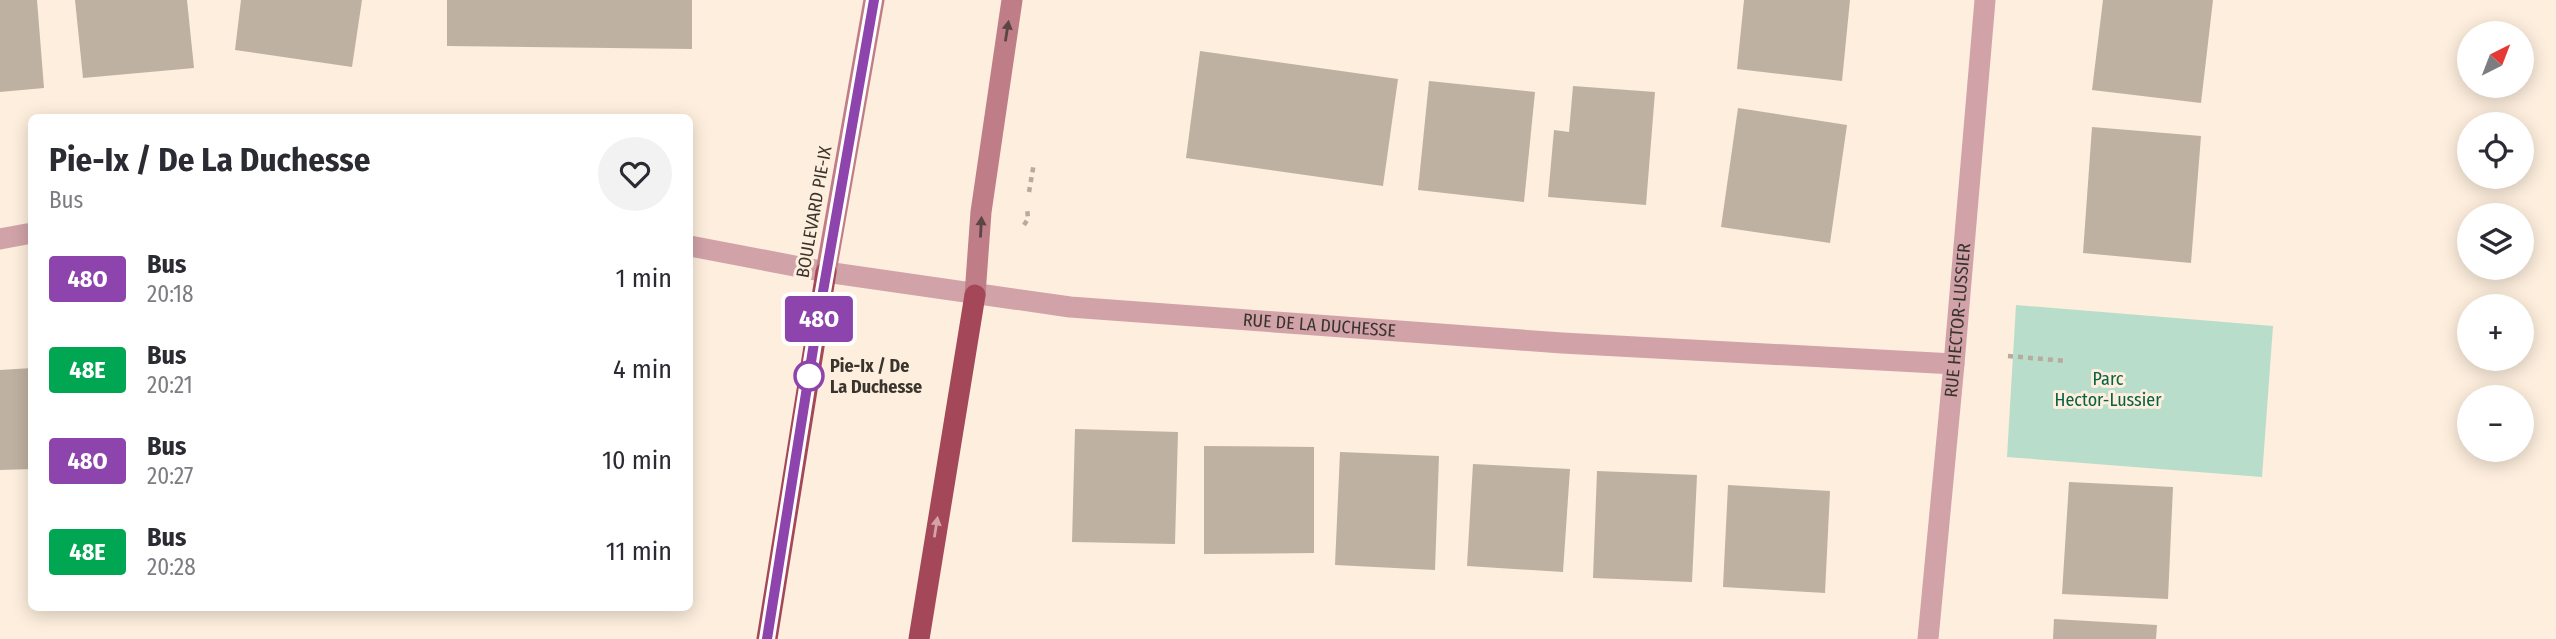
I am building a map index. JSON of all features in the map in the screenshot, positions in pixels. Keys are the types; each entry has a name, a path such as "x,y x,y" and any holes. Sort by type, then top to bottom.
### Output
{"highway":[{"name":"BOULEVARD PIE-IX","path":"767,639 827,272"},
{"path":"919,639 975,295"}],"street":[{"name":"BOULEVARD PIE-IX","path":"827,272 874,0"},
{"path":"975,295 981,212 1013,0"},
{"name":"RUE HECTOR-LUSSIER","path":"1928,639 1985,0"},
{"path":"0,239 28,234"},
{"name":"RUE DE LA DUCHESSE","path":"693,247 827,272 1070,307 1562,344 1954,364"}],"path":[{"path":"1026,204 1028,219"},
{"path":"2008,356 2066,361"}],"green space":[{"name":"Parc Hector-Lussier","path":"2016,305 2273,326 2262,477 2007,457"}],"building":[{"path":"0,0 37,0 44,88 0,92"},
{"path":"75,0 187,0 194,68 83,78"},
{"path":"241,0 362,0 352,67 235,50"},
{"path":"447,0 692,0 692,49 447,46"},
{"path":"1744,0 1850,0 1842,81 1737,69"},
{"path":"2103,0 2213,0 2201,103 2092,90"},
{"path":"1200,51 1398,79 1383,186 1186,158"},
{"path":"1429,81 1535,92 1524,202 1418,190"},
{"path":"1573,86 1655,92 1646,205 1548,197 1554,130 1569,132"},
{"path":"1738,108 1847,125 1830,243 1721,227"},
{"path":"2092,127 2201,136 2191,263 2083,253"},
{"path":"28,368 28,469 0,470 0,370"},
{"path":"1075,429 1178,432 1175,544 1072,542"},
{"path":"1204,446 1314,447 1314,553 1204,554"},
{"path":"1340,452 1439,456 1435,570 1335,565"},
{"path":"1473,464 1570,469 1563,572 1467,566"},
{"path":"1597,471 1697,475 1692,582 1593,578"},
{"path":"2069,482 2173,487 2168,599 2062,594"},
{"path":"1728,485 1830,491 1825,593 1723,587"},
{"path":"2054,619 2157,625 2156,639 2053,639"}],"bus line":[{"name":"48O","path":"767,639 814,343 874,0"}],"place":[{"name":"Pie-Ix / De La Duchesse","path":"809,376"}]}
